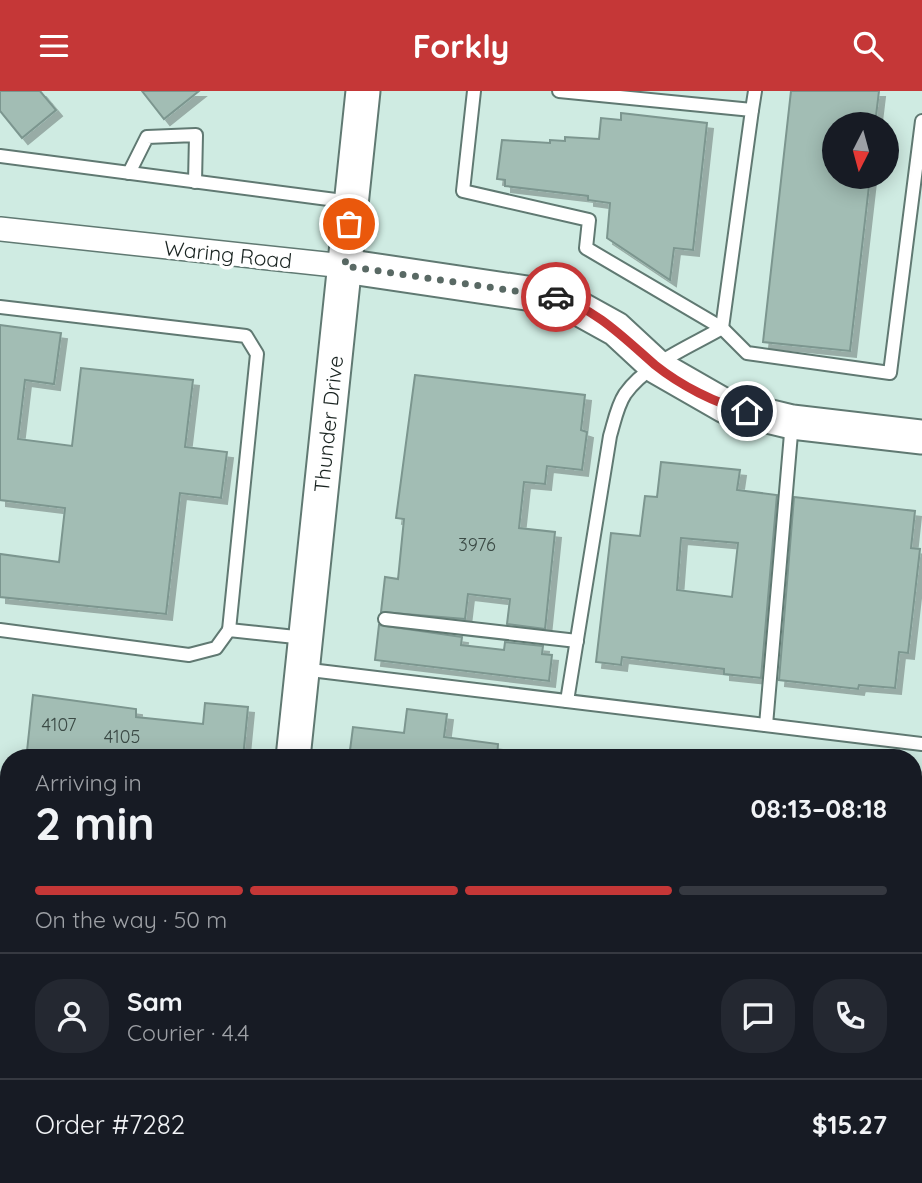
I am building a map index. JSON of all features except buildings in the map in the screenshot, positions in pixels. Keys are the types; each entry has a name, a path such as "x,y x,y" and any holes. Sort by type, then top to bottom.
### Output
{"street":[{"name":"Thunder Drive","path":"294,749 363,91"},
{"name":"Waring Road","path":"0,229 345,266 560,298 616,329 657,367 725,406 792,422 922,437"}],"lane":[{"path":"474,91 463,191 589,220 586,248 722,328 747,353 890,373 922,121"},
{"path":"559,91 752,110"},
{"path":"722,328 755,91"},
{"path":"129,173 147,137 196,135 195,182"},
{"path":"0,156 351,202"},
{"path":"0,307 246,336 257,354 229,629 216,648 190,655 0,630"},
{"path":"567,701 610,436 625,394 657,367 722,328"},
{"path":"766,725 792,422"},
{"path":"385,619 577,641"},
{"path":"229,629 304,654 567,701 922,744"}],"way so far":[{"path":"349,224 345,266 556,297"}],"route":[{"path":"556,297 616,329 657,367 725,406 747,411"}]}
